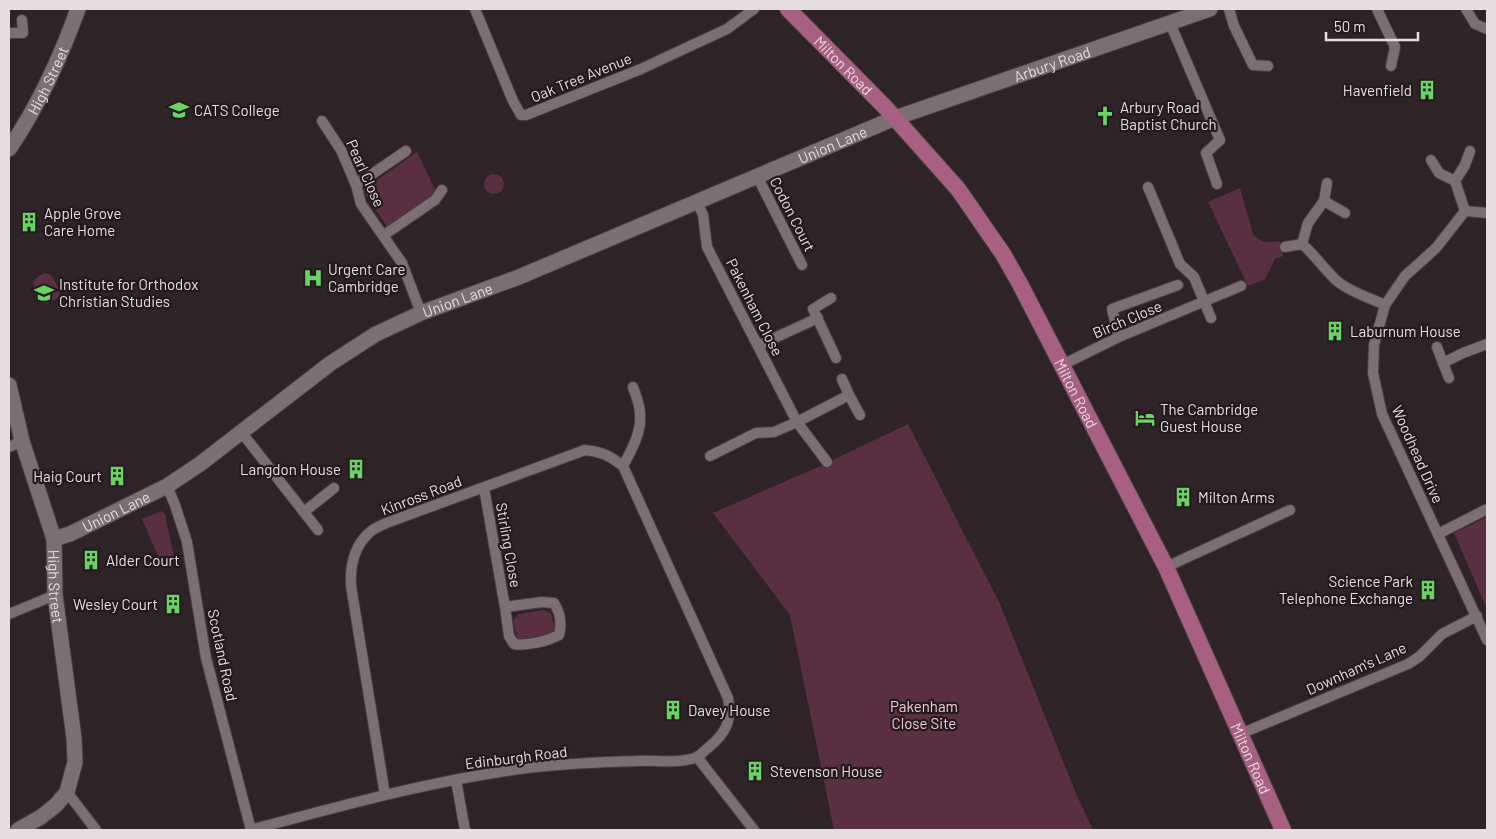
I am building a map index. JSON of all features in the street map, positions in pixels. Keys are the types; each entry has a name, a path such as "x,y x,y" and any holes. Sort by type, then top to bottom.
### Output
{"main road":[{"name":"Milton Road","path":"788,9 895,118 958,189 983,224 1020,284 1166,567 1283,830"}],"street":[{"name":"High Street","path":"9,149 36,106 51,77 78,9"},
{"name":"Oak Tree Avenue","path":"475,9 513,101 521,115 526,115 641,69 727,29 754,9"},
{"name":"Arbury Road","path":"895,118 1210,9"},
{"path":"1229,9 1234,26 1254,65 1268,66"},
{"path":"1377,9 1395,47 1391,66"},
{"path":"1466,9 1475,24 1487,29"},
{"path":"9,33 23,33 22,20"},
{"path":"1170,23 1220,140 1206,153 1217,184"},
{"name":"Union Lane","path":"54,539 70,534 167,486 242,433 331,363 376,334 421,313 519,277 895,118"},
{"name":"Pearl Close","path":"322,121 341,150 356,186 361,204 402,263 421,313"},
{"path":"356,186 406,151"},
{"path":"1455,181 1465,165 1470,151"},
{"path":"1431,160 1439,173 1455,181 1465,211 1487,213"},
{"name":"Codon Court","path":"757,176 802,265"},
{"path":"1302,244 1308,223 1324,200 1327,183"},
{"path":"1148,187 1180,264 1194,276 1211,318"},
{"path":"384,235 435,200 442,190"},
{"path":"1324,200 1345,212"},
{"name":"Pakenham Close","path":"697,202 703,215 707,247 797,422 827,462"},
{"name":"Woodhead Drive","path":"1465,211 1436,248 1405,276 1385,305 1374,345 1373,373 1382,414 1487,640"},
{"path":"1285,247 1302,244 1345,287 1385,305"},
{"path":"1119,337 1112,309 1178,286"},
{"name":"Birch Close","path":"1062,365 1119,337 1241,286"},
{"path":"831,298 813,309 836,358"},
{"path":"759,345 818,318"},
{"path":"1443,363 1487,344"},
{"path":"1437,347 1449,378"},
{"path":"842,379 860,415"},
{"name":"High Street","path":"9,385 15,444 54,539 56,596 74,738 74,762 67,792"},
{"path":"633,387 640,412 640,423 635,442 623,466 728,698 730,711 726,730 716,742 697,757 754,830"},
{"path":"710,456 756,433 774,432 797,422 849,395"},
{"path":"242,433 318,530"},
{"name":"Kinross Road","path":"385,795 352,586 350,568 357,547 368,533 389,522 584,450 602,452 623,466"},
{"name":"Scotland Road","path":"167,486 176,505 187,542 206,658 250,830"},
{"path":"304,512 334,488"},
{"name":"Stirling Close","path":"484,488 509,636 514,644 523,644 551,639 559,635 561,627 558,609 554,604 542,602 505,608"},
{"path":"1438,534 1487,509"},
{"path":"1166,567 1290,510"},
{"path":"9,614 56,596"},
{"name":"Downham's Lane","path":"1240,734 1408,664 1419,657 1442,634 1477,616"},
{"name":"Edinburgh Road","path":"250,830 385,795 456,780 530,768 682,760 697,757"},
{"path":"456,780 466,830"},
{"path":"18,830 41,817 56,805 67,792 96,830"}],"green space":[{"path":"417,152 437,194 388,228 363,190"},
{"path":"494,174 501,177 504,184 501,191 494,194 487,191 484,184 487,177"},
{"path":"1240,188 1253,234 1265,242 1280,241 1283,256 1275,259 1265,279 1248,286 1208,202"},
{"path":"45,273 51,275 60,291 58,298 46,304 38,299 33,282"},
{"name":"Pakenham Close Site","path":"908,424 1000,604 1077,796 1093,830 834,830 790,615 713,513 816,468"},
{"path":"161,511 165,514 175,562 163,567 142,519"},
{"path":"1487,517 1487,609 1454,533"},
{"path":"544,610 551,614 555,631 551,634 522,639 517,638 513,620 519,614"}],"place":[{"name":"Havenfield","path":"1427,90"},
{"name":"CATS College","path":"179,110"},
{"name":"Arbury Road Baptist Church","path":"1105,116"},
{"name":"Apple Grove Care Home","path":"29,222"},
{"name":"Urgent Care Cambridge","path":"313,278"},
{"name":"Institute for Orthodox Christian Studies","path":"44,293"},
{"name":"Laburnum House","path":"1335,331"},
{"name":"The Cambridge Guest House","path":"1145,418"},
{"name":"Langdon House","path":"356,469"},
{"name":"Haig Court","path":"117,476"},
{"name":"Milton Arms","path":"1183,497"},
{"name":"Alder Court","path":"91,560"},
{"name":"Science Park Telephone Exchange","path":"1428,590"},
{"name":"Wesley Court","path":"173,604"},
{"name":"Davey House","path":"673,710"},
{"name":"Stevenson House","path":"755,771"}]}
